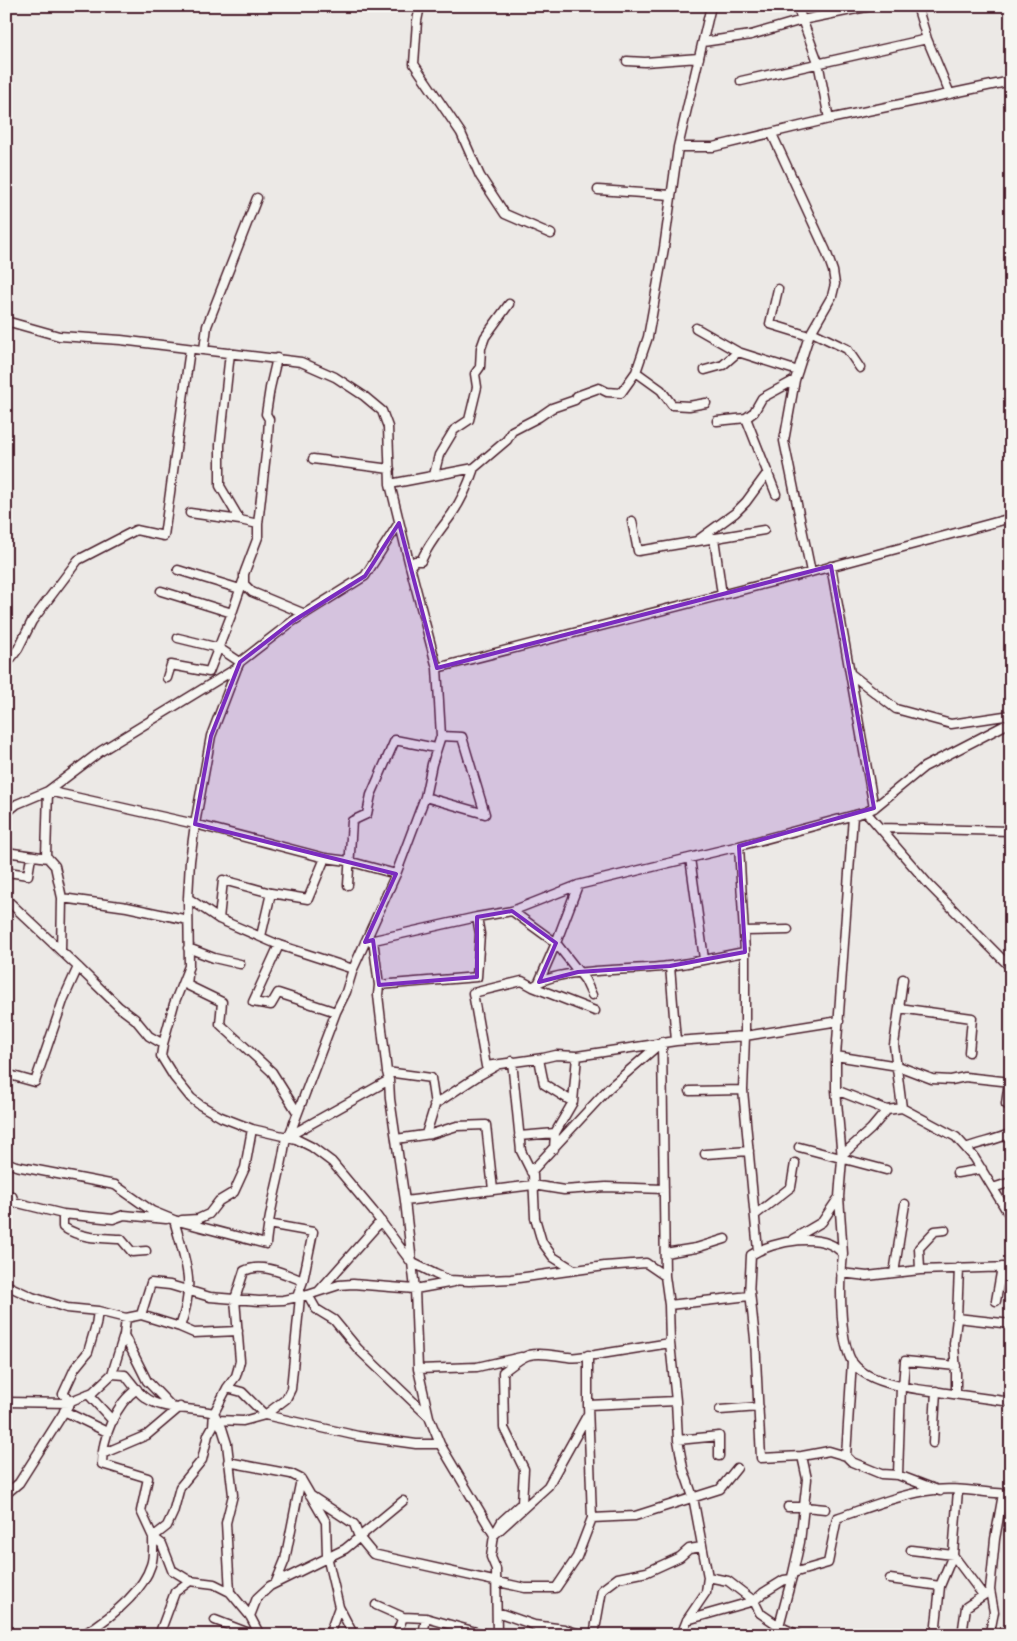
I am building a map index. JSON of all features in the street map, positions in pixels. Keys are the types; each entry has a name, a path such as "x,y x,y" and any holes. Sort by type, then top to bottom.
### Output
{"street":[{"path":"420,6 414,64 461,133 480,176 505,214 551,234"},
{"path":"390,484 474,468 507,440 512,431 533,421 552,408 576,400 577,396 599,388 606,392 621,393 636,372 648,337 678,147 711,6"},
{"path":"797,6 818,62 829,119"},
{"path":"703,42 751,35 802,20 871,6"},
{"path":"917,6 950,94"},
{"path":"741,81 818,62 928,39"},
{"path":"626,61 645,62 699,58"},
{"path":"678,147 713,147 829,119 1011,81"},
{"path":"772,134 810,215 833,271 834,284 832,296 811,334 795,380 784,440 811,572"},
{"path":"598,190 671,195"},
{"path":"204,350 207,326 257,198"},
{"path":"778,289 770,324 811,334 847,349 860,368"},
{"path":"434,475 439,454 454,430 469,420 477,388 475,374 480,367 481,348 486,337 510,304"},
{"path":"6,321 58,336 121,340 301,362 334,376 364,396 382,411 388,426 390,484 437,668 441,736 436,748 425,798 396,874 369,941 353,969 346,992 336,1012 288,1136 268,1224 266,1244 174,1220 152,1211 115,1185 16,1166 6,1162"},
{"path":"696,328 738,352 798,371"},
{"path":"6,665 18,649 32,621 78,560 136,530 164,536 190,349"},
{"path":"705,370 723,365 738,352"},
{"path":"230,353 220,445 220,486 240,520"},
{"path":"167,678 171,665 209,672 242,585 244,574 258,537 268,436 269,419 266,414 277,358"},
{"path":"636,372 661,390 672,405 689,406 706,403"},
{"path":"717,422 746,418 754,412 762,398 795,380"},
{"path":"746,418 776,494"},
{"path":"313,459 390,469"},
{"path":"410,566 415,561 421,561 429,543 453,513 474,468"},
{"path":"695,542 735,513 746,502 768,472"},
{"path":"190,513 258,524"},
{"path":"437,668 811,572 1011,518"},
{"path":"6,813 17,804 48,791 101,750 238,665 271,637 365,576 399,522"},
{"path":"632,522 638,551 764,530"},
{"path":"714,538 722,595"},
{"path":"831,566 874,808"},
{"path":"178,570 244,584 252,592 305,614"},
{"path":"162,591 232,613"},
{"path":"178,638 219,648 238,665"},
{"path":"238,665 211,736 195,824 188,898 188,985 222,1002 220,1024 272,1072 297,1112"},
{"path":"851,674 896,709 951,724 1011,715"},
{"path":"369,941 512,911 578,885 739,846 866,812 874,808 924,767 1011,722"},
{"path":"425,798 485,814 462,736 441,736"},
{"path":"348,885 352,821 367,814 371,795 395,740 436,748"},
{"path":"48,791 195,824 324,858 396,874"},
{"path":"48,791 46,856 55,866 62,898 61,951"},
{"path":"866,812 930,886 1011,968"},
{"path":"846,1456 852,1361 844,1337 841,1273 843,1254 839,1197 841,1157 836,1090 836,1056 853,816"},
{"path":"880,828 1011,831"},
{"path":"739,846 745,952 743,1090 758,1251"},
{"path":"6,852 48,858"},
{"path":"6,876 8,872 28,875 31,857"},
{"path":"219,919 223,880 272,893 308,899 324,858"},
{"path":"690,858 704,959"},
{"path":"536,984 556,943 578,885"},
{"path":"261,936 272,893"},
{"path":"62,898 126,907 188,920"},
{"path":"188,898 219,919 279,945 353,969"},
{"path":"6,899 119,1007 136,1019 149,1036 162,1044"},
{"path":"512,911 556,943 585,980 592,995"},
{"path":"379,986 477,976 480,934 477,917"},
{"path":"744,931 788,930"},
{"path":"369,941 379,986 378,995 390,1100 405,1201 415,1289 418,1368 429,1416 440,1444 494,1535"},
{"path":"279,945 253,1002 271,1005 278,993 336,1012"},
{"path":"188,948 214,958 240,964"},
{"path":"536,984 578,972 670,966 745,952"},
{"path":"189,966 174,1004 160,1056 191,1098 200,1106 221,1117 252,1129 288,1136 312,1147 332,1162 381,1221 411,1262 435,1274 458,1281"},
{"path":"670,966 676,1041"},
{"path":"6,1074 35,1082 64,998 78,967"},
{"path":"902,1108 894,1045 903,979"},
{"path":"595,1011 536,984 522,981 473,993 486,1066 556,1055 577,1056 662,1042 745,1036 839,1021"},
{"path":"899,1008 972,1018 969,1052"},
{"path":"531,1172 609,1088 662,1042"},
{"path":"662,1042 665,1276 669,1305 670,1343 678,1440 683,1468 693,1497 708,1577 706,1592 686,1620 681,1635"},
{"path":"554,1149 555,1133 573,1102 577,1056"},
{"path":"836,1056 898,1066 932,1079 951,1080 965,1077 1010,1082 1006,1104 1011,1108"},
{"path":"539,1059 544,1084 573,1102"},
{"path":"512,1061 521,1151 533,1175 535,1218 542,1242 553,1257 574,1270"},
{"path":"434,1105 478,1076 502,1063"},
{"path":"387,1072 431,1078 434,1105 426,1134"},
{"path":"288,1136 389,1080"},
{"path":"690,1091 743,1090"},
{"path":"836,1090 887,1110 902,1108 956,1137 982,1169 1011,1218"},
{"path":"841,1157 871,1129 887,1110"},
{"path":"396,1138 432,1134 457,1126 486,1125 493,1190"},
{"path":"6,1195 12,1196 14,1202 63,1214 113,1219 124,1215 174,1220 198,1219 209,1214 219,1201 234,1192 245,1168 252,1129"},
{"path":"519,1136 555,1133"},
{"path":"966,1148 1000,1139 1011,1133"},
{"path":"799,1146 886,1170"},
{"path":"705,1154 749,1151"},
{"path":"755,1216 791,1187 795,1163"},
{"path":"956,1173 982,1169"},
{"path":"993,1188 1011,1182"},
{"path":"405,1201 533,1185 564,1190 606,1187 664,1188"},
{"path":"669,1305 749,1296 752,1255 758,1251 792,1240 822,1222 839,1197"},
{"path":"894,1273 905,1204"},
{"path":"63,1214 63,1227 73,1233 92,1238 122,1239 132,1252 146,1251"},
{"path":"174,1220 187,1260 190,1290 180,1327"},
{"path":"319,1292 381,1221"},
{"path":"112,1374 125,1375 143,1397 164,1407 200,1409 216,1417 243,1421 264,1415 286,1399 291,1389 303,1281 313,1232 268,1224"},
{"path":"920,1270 919,1248 935,1231 945,1230"},
{"path":"665,1253 696,1248 725,1239"},
{"path":"792,1240 831,1244 843,1254"},
{"path":"141,1315 151,1283 170,1285 210,1297 259,1301 301,1297 339,1285 353,1284 415,1289 458,1281 511,1279 574,1270 646,1263 665,1276"},
{"path":"996,1301 1002,1267"},
{"path":"841,1273 868,1276 920,1270 1011,1267"},
{"path":"84,1635 103,1622 140,1587 152,1564 154,1537 167,1526 173,1513 180,1487 202,1460 208,1435 227,1388 233,1382 240,1361 235,1299 244,1271 249,1268 269,1269 303,1281"},
{"path":"956,1394 954,1344 959,1268"},
{"path":"6,1285 32,1297 67,1308 98,1311 126,1318 141,1315 194,1333 238,1332"},
{"path":"750,1285 755,1338 761,1458 802,1456 829,1452 846,1456 852,1462 881,1474 898,1476 940,1490"},
{"path":"301,1297 334,1320 358,1349 429,1416"},
{"path":"71,1402 63,1394 75,1368 88,1352 98,1311"},
{"path":"6,1402 71,1402 93,1392 112,1374 124,1335 126,1318"},
{"path":"957,1318 1011,1324"},
{"path":"124,1335 147,1381 176,1408"},
{"path":"418,1368 478,1367 528,1355 554,1354 579,1358 670,1343"},
{"path":"497,1635 496,1569 492,1557 494,1535 502,1521 522,1503 524,1469 504,1428 503,1372 528,1355"},
{"path":"310,1495 354,1524 358,1537 373,1554 525,1588 556,1588 577,1556 592,1518 588,1355"},
{"path":"852,1361 864,1373 902,1386 1011,1402"},
{"path":"898,1476 905,1361 956,1366"},
{"path":"227,1388 242,1392 264,1415 358,1436 416,1444 440,1444"},
{"path":"137,1389 127,1396 107,1432 102,1454 102,1464 148,1478 141,1512 154,1537 162,1544 172,1570 190,1581 214,1584 230,1592 250,1616 260,1635"},
{"path":"933,1443 936,1391"},
{"path":"88,1394 113,1421"},
{"path":"588,1405 676,1401"},
{"path":"6,1494 19,1483 71,1402"},
{"path":"720,1410 759,1406"},
{"path":"102,1454 147,1435 176,1408"},
{"path":"64,1411 107,1432"},
{"path":"494,1535 548,1486 588,1414"},
{"path":"216,1417 227,1444 233,1495 226,1522 230,1592"},
{"path":"678,1440 719,1436 719,1456"},
{"path":"779,1626 800,1542 805,1507 807,1479 802,1456"},
{"path":"228,1462 291,1474 301,1479 326,1522 327,1556 339,1607 352,1632 351,1635"},
{"path":"592,1518 635,1516 720,1489 736,1468"},
{"path":"276,1582 285,1560 301,1479"},
{"path":"935,1635 940,1586 953,1555 958,1490"},
{"path":"686,1620 754,1602 763,1593 784,1580 828,1563 837,1518 898,1498 927,1491 958,1490 1007,1494 995,1539 990,1590 994,1612 990,1632"},
{"path":"250,1616 257,1598 276,1582 345,1549 403,1501"},
{"path":"788,1507 825,1509"},
{"path":"597,1633 602,1590 618,1578 647,1572 680,1557 689,1549 702,1547"},
{"path":"911,1550 953,1555 983,1595"},
{"path":"708,1577 728,1581 754,1602 760,1614 798,1635"},
{"path":"890,1579 940,1586"},
{"path":"159,1635 175,1592 190,1581"},
{"path":"962,1635 966,1608 990,1590"},
{"path":"376,1605 403,1617 426,1618 487,1635"},
{"path":"329,1635 339,1607"},
{"path":"497,1612 534,1625 564,1628 583,1635"},
{"path":"396,1635 403,1617"},
{"path":"423,1635 426,1618"},
{"path":"215,1620 238,1632 254,1635"},
{"path":"534,1625 543,1635"},
{"path":"980,1635 990,1632 1008,1635"}],"highlighted area":[{"path":"399,523 437,668 831,566 874,808 739,846 745,952 670,966 578,972 539,982 556,943 512,911 477,917 477,977 379,985 373,940 365,942 396,874 195,824 211,736 240,662 293,621 365,576"}]}
